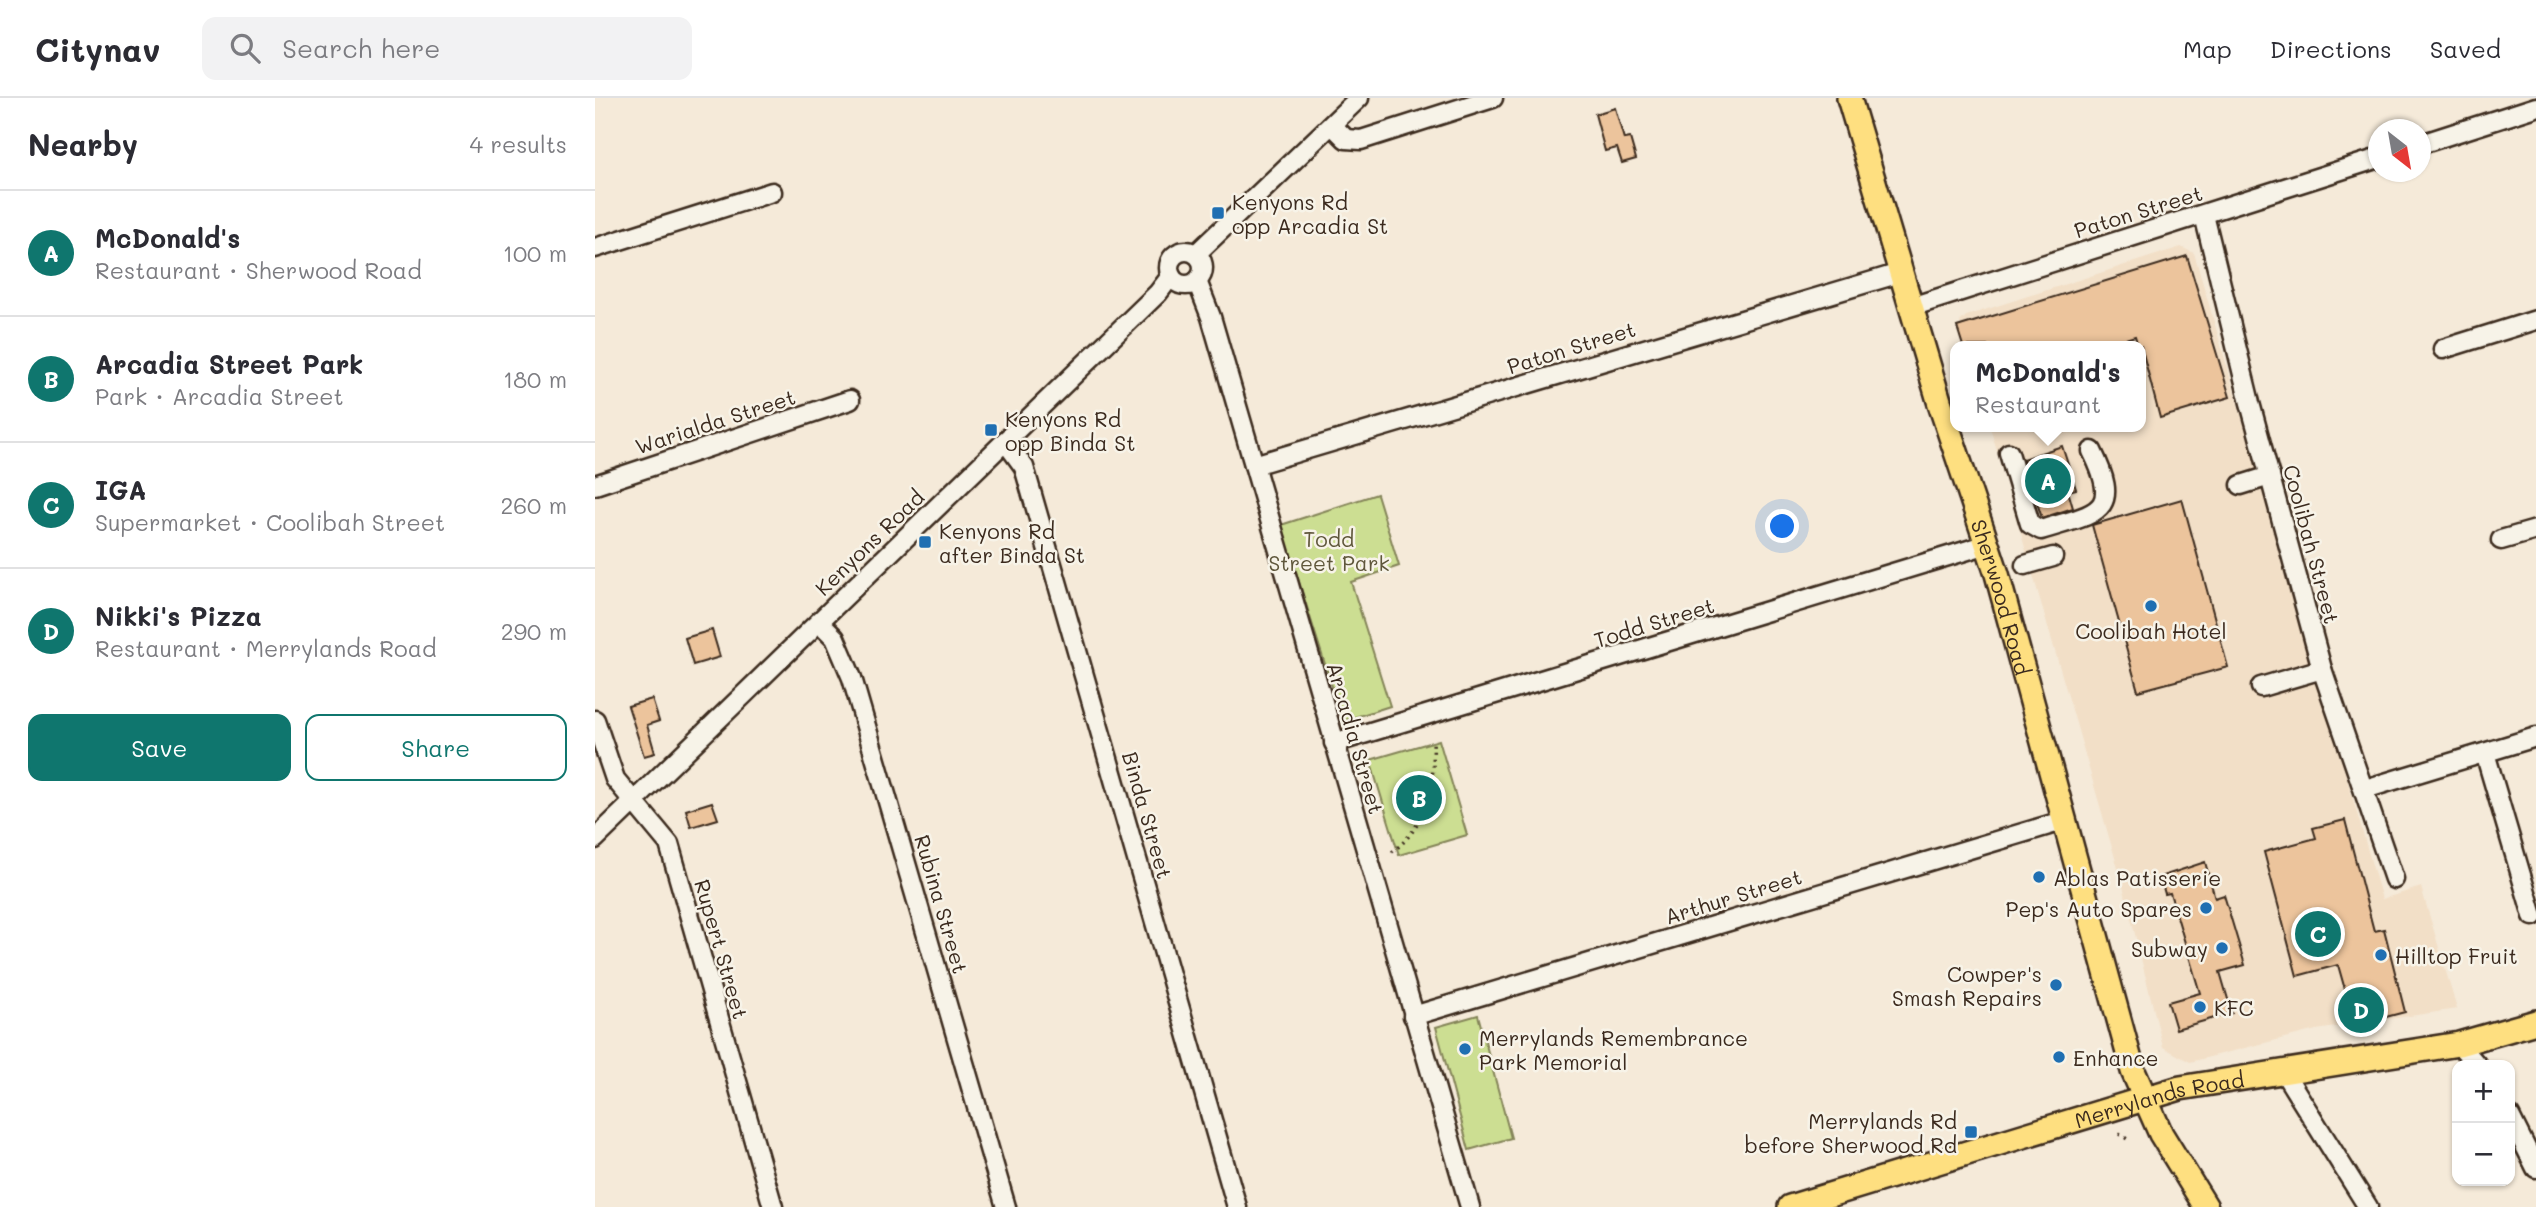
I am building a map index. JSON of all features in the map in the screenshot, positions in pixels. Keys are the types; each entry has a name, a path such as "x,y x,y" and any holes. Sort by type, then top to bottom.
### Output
{"main road":[{"name":"Sherwood Road","path":"1849,98 1900,273 1950,427"},
{"name":"Sherwood Road","path":"1952,432 1988,544 2131,1064 2161,1134 2206,1207"},
{"name":"Merrylands Road","path":"1804,1205 2179,1088 2459,1044 2536,1022"}],"street":[{"path":"1196,254 1359,98"},
{"path":"1332,125 1346,139 1361,140 1493,98"},
{"path":"2431,140 2536,107"},
{"name":"Paton Street","path":"1911,307 2368,161"},
{"path":"595,248 772,192"},
{"name":"Coolibah Street","path":"2204,215 2322,669 2394,879"},
{"path":"1186,251 1196,254 1203,268 1197,281 1183,285 1171,276 1170,265 1175,255 1186,251"},
{"name":"Paton Street","path":"1254,465 1900,273"},
{"name":"Kenyons Road","path":"595,839 1158,293 1171,276"},
{"name":"Arcadia Street","path":"1197,281 1211,317 1470,1207"},
{"path":"2443,349 2536,320"},
{"name":"Warialda Street","path":"595,485 850,400"},
{"name":"Binda Street","path":"1005,441 1024,467 1237,1207"},
{"path":"2009,453 2030,524 2041,530 2095,513 2104,504 2107,492 2092,451"},
{"path":"2241,485 2270,476"},
{"path":"2501,541 2536,530"},
{"name":"Todd Street","path":"1334,743 1988,544"},
{"path":"2025,565 2053,557"},
{"name":"Rubina Street","path":"819,622 835,638 852,678 1006,1207"},
{"path":"2261,687 2322,669"},
{"name":"Rupert Street","path":"595,720 615,779 669,844 773,1207"},
{"path":"2365,789 2536,737"},
{"path":"2485,753 2533,916"},
{"name":"Arthur Street","path":"1413,1016 2066,820"},
{"path":"2459,1044 2473,1060"},
{"path":"2283,1071 2368,1207"},
{"path":"2514,1123 2536,1168"}],"path":[{"path":"1392,852 1416,830 1426,810 1433,774 1433,740"},
{"path":"2119,1134 2129,1140"}],"shaded area":[{"path":"2181,247 2194,253 2382,899 2421,887 2457,1009 2316,1030 2190,1062 2163,1047 2122,882 1991,432 2146,432 2146,341 1966,341 1960,322 1966,316"}],"green space":[{"name":"Todd Street Park","path":"1377,494 1399,566 1351,582 1390,706 1343,721 1281,525"},
{"path":"1439,740 1467,835 1399,855 1370,760"},
{"path":"1478,1015 1511,1138 1469,1150 1436,1027"}],"building":[{"path":"1615,108 1624,139 1630,138 1636,159 1622,163 1617,148 1605,151 1595,114"},
{"path":"2187,256 2230,397 2160,418 2146,365 2146,341 2136,341 2135,336 2119,341 1961,341 1957,327"},
{"path":"2062,446 2076,489 2068,491 2073,508 2042,518 2023,459"},
{"path":"2182,499 2228,667 2138,691 2092,525"},
{"path":"712,630 720,657 693,665 685,638"},
{"path":"652,699 659,721 647,725 655,753 644,756 628,706"},
{"path":"712,802 718,819 691,827 686,810"},
{"path":"2345,820 2374,931 2384,929 2405,1012 2355,1025 2338,965 2297,976 2264,852 2316,838 2313,828"},
{"path":"2205,862 2215,898 2224,895 2245,965 2220,972 2232,1013 2176,1029 2168,1002 2200,993 2170,893 2165,894 2160,877"}],"place":[{"name":"Kenyons Rd opp Arcadia St","path":"1218,213"},
{"name":"Kenyons Rd opp Binda St","path":"991,430"},
{"name":"McDonald's","path":"2048,481"},
{"name":"Kenyons Rd after Binda St","path":"925,542"},
{"name":"Coolibah Hotel","path":"2151,606"},
{"name":"Arcadia Street Park","path":"1419,798"},
{"name":"Ablas Patisserie","path":"2039,877"},
{"name":"Pep's Auto Spares","path":"2206,908"},
{"name":"IGA","path":"2318,934"},
{"name":"Subway","path":"2222,948"},
{"name":"Hilltop Fruit","path":"2381,955"},
{"name":"Cowper's Smash Repairs","path":"2056,985"},
{"name":"KFC","path":"2200,1007"},
{"name":"Nikki's Pizza","path":"2361,1010"},
{"name":"Merrylands Remembrance Park Memorial","path":"1465,1049"},
{"name":"Enhance","path":"2059,1057"},
{"name":"Merrylands Rd before Sherwood Rd","path":"1971,1132"}]}
